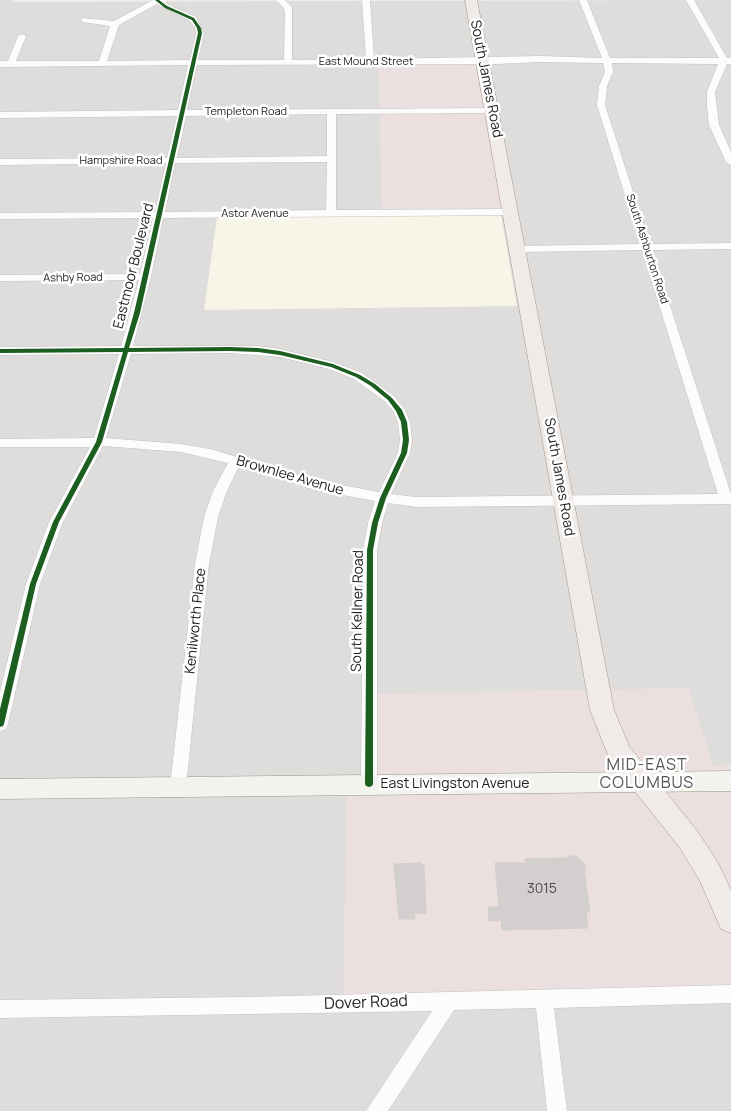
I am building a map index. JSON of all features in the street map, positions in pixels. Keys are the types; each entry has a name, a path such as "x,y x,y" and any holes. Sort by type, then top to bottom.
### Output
{"main road":[{"name":"South James Road","path":"471,0 602,710 619,752 689,840 709,872 731,920"},
{"name":"East Livingston Avenue","path":"0,789 731,781"}],"street":[{"path":"85,20 115,24 160,0"},
{"name":"Eastmoor Boulevard","path":"0,724 29,600 47,545 68,498 99,442 146,277 172,160 200,33 196,23 160,0"},
{"path":"280,0 288,7 289,13 288,62"},
{"path":"366,0 370,62"},
{"name":"South Ashburton Road","path":"582,0 607,60 610,72 603,86 601,105 729,499"},
{"path":"690,0 727,60 711,92 711,106 714,125 731,162"},
{"path":"102,63 115,24"},
{"path":"12,64 22,36"},
{"name":"East Mound Street","path":"0,64 541,59 727,60"},
{"name":"Templeton Road","path":"0,115 492,110"},
{"path":"331,213 332,112"},
{"name":"Hampshire Road","path":"0,162 331,159"},
{"name":"Astor Avenue","path":"0,216 511,212"},
{"path":"518,249 731,246"},
{"name":"Ashby Road","path":"0,278 146,277"},
{"path":"0,351 258,350 320,362 358,376"},
{"name":"South Kellner Road","path":"358,376 374,385 390,399 399,410 405,427 404,453 383,498 375,523 370,559 368,784"},
{"name":"Brownlee Avenue","path":"0,443 99,442 148,444 181,448 236,460 314,485 416,502 729,499"},
{"name":"Kenilworth Place","path":"178,787 203,557 220,492 236,460"},
{"name":"Dover Road","path":"0,1009 248,1006 731,994"},
{"path":"544,999 556,1111"},
{"path":"376,1111 450,1000"}],"shaded area":[{"path":"0,0 12,0 12,2 731,0 731,765 713,766 731,991 731,1111 0,1111","holes":["379,62 511,215 382,216"]},
{"path":"483,61 511,215 382,216 379,62"},
{"path":"501,215 517,306 204,310 217,217"},
{"path":"689,688 713,766 731,765 731,991 343,1001 347,782 368,782 369,694"}],"building":[{"path":"568,856 575,856 585,864 584,871 590,912 586,912 588,928 502,930 501,920 489,921 488,907 499,907 495,863 526,863 525,859 568,858"},
{"path":"421,863 421,865 424,865 426,913 414,914 415,919 399,919 394,864"}],"cycle path":[{"path":"0,724 33,584 56,522 99,442 137,313 200,33 193,19 166,7 157,0"},
{"path":"0,351 258,350 280,353 333,366 358,376 390,399 399,410 404,422 406,440 404,453 383,498 375,523 370,550 369,784"}],"district":[{"name":"MID-EAST COLUMBUS","path":"647,775"}]}
